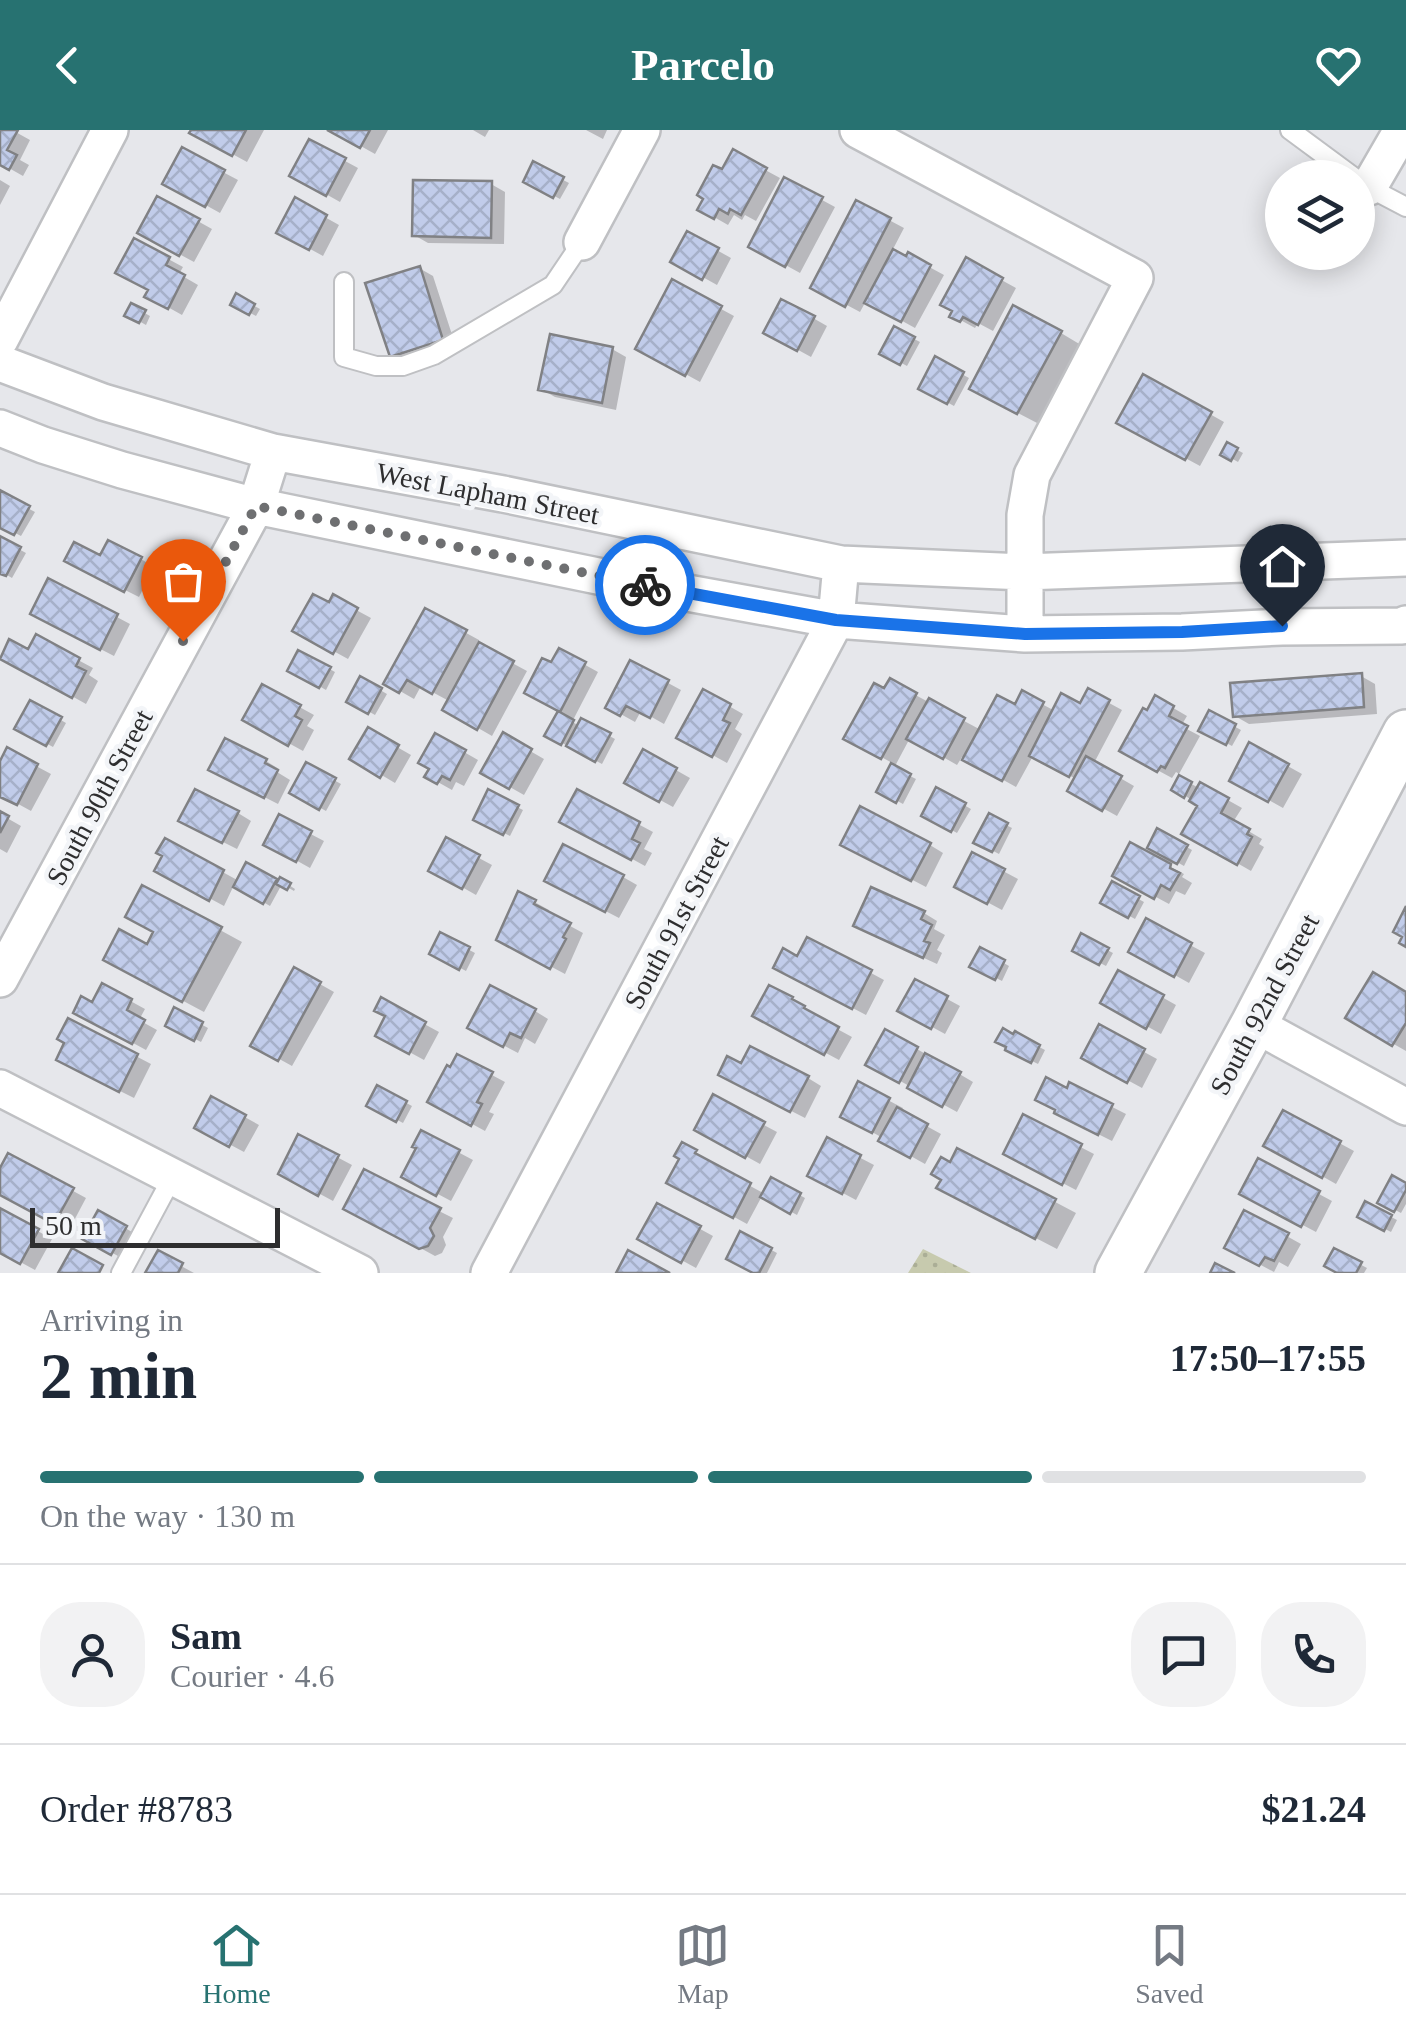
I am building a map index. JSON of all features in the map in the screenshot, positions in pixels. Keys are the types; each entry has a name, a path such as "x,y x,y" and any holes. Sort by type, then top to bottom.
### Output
{"street":[{"path":"0,340 110,130"},
{"path":"582,242 642,130"},
{"path":"858,130 1135,278 1032,475 1026,514 1025,634"},
{"path":"1375,163 1402,130"},
{"name":"West Lapham Street","path":"0,364 104,402 274,452 842,564 1024,572 1406,558"},
{"name":"West Lapham Street","path":"0,428 122,470 256,506 627,582 836,620 1025,634 1406,624"},
{"name":"South 90th Street","path":"0,979 256,506 274,452"},
{"name":"South 91st Street","path":"490,1273 836,620 842,564"},
{"name":"South 92nd Street","path":"1118,1273 1406,733"},
{"path":"1254,1024 1406,1107"},
{"path":"0,1088 360,1273"}],"lane":[{"path":"1290,130 1331,160"},
{"path":"1375,189 1406,207"},
{"path":"344,282 344,356 376,366 402,366 434,355 553,285 582,242"},
{"path":"121,1273 172,1176"}],"green space":[{"path":"923,1249 971,1273 908,1273"}],"building":[{"path":"0,130 18,130 7,150 17,155 9,170 0,165"},
{"path":"246,130 232,156 189,133"},
{"path":"327,130 370,130 360,148"},
{"path":"309,139 346,158 326,196 289,176"},
{"path":"182,147 225,170 205,207 162,184"},
{"path":"733,149 767,168 741,215 719,209 714,219 697,210 703,199 697,195 713,165 722,169"},
{"path":"533,161 564,177 553,198 523,182"},
{"path":"784,177 823,197 785,267 748,247"},
{"path":"413,180 492,181 491,238 412,236"},
{"path":"157,196 200,219 179,256 137,233"},
{"path":"295,197 327,215 309,250 276,233"},
{"path":"856,200 891,218 845,307 810,288"},
{"path":"687,231 719,248 702,280 670,262"},
{"path":"134,238 170,257 166,265 185,275 168,309 144,297 148,290 115,273"},
{"path":"893,249 906,256 908,252 931,265 901,322 864,303"},
{"path":"966,257 1003,278 978,325 963,317 960,322 949,317 952,311 940,305"},
{"path":"420,266 443,340 390,357 365,283"},
{"path":"672,279 722,306 685,376 635,349"},
{"path":"236,293 255,304 249,315 230,305"},
{"path":"781,299 815,316 797,351 763,333"},
{"path":"131,303 146,310 139,323 124,316"},
{"path":"1013,305 1062,331 1017,414 969,389"},
{"path":"894,326 915,337 900,365 879,354"},
{"path":"550,334 613,347 602,403 538,390"},
{"path":"935,356 964,372 947,404 918,389"},
{"path":"1143,374 1212,412 1185,460 1116,423"},
{"path":"1227,442 1238,448 1231,461 1220,455"},
{"path":"0,490 30,506 14,535 0,528"},
{"path":"0,536 21,547 6,576 0,574"},
{"path":"108,540 142,557 124,592 64,561 74,542 100,555"},
{"path":"48,578 118,614 100,650 30,614"},
{"path":"313,594 329,602 333,594 358,608 333,654 292,631"},
{"path":"425,608 467,630 432,694 407,680 399,693 383,684"},
{"path":"36,634 80,658 76,666 86,671 72,698 0,659 9,639 28,649"},
{"path":"479,642 514,661 477,730 442,710"},
{"path":"559,648 586,662 560,712 524,693 542,658 551,662"},
{"path":"298,650 331,667 319,688 287,671"},
{"path":"630,660 669,680 650,718 626,706 620,716 605,708"},
{"path":"1362,673 1364,707 1233,717 1230,683"},
{"path":"360,676 382,688 368,714 346,702"},
{"path":"890,678 917,693 881,759 843,739 874,683 884,688"},
{"path":"262,684 301,705 295,716 302,720 288,746 242,720"},
{"path":"1088,688 1110,700 1069,777 1029,756 1061,693 1080,703"},
{"path":"703,689 731,704 723,720 730,723 712,757 676,738"},
{"path":"1022,690 1044,702 1002,781 962,760 997,695 1015,704"},
{"path":"1155,695 1174,706 1169,716 1188,726 1165,768 1161,766 1157,772 1119,751 1143,708 1147,710"},
{"path":"929,698 965,718 943,759 906,739"},
{"path":"30,700 62,717 46,746 14,729"},
{"path":"1209,710 1236,724 1226,745 1198,731"},
{"path":"558,711 574,720 561,745 544,736"},
{"path":"581,718 611,733 595,762 566,746"},
{"path":"368,727 399,745 380,778 349,759"},
{"path":"503,732 532,749 509,789 480,773"},
{"path":"435,733 466,750 450,780 442,776 437,784 424,777 429,769 418,763"},
{"path":"225,738 267,759 265,763 278,770 264,798 208,770"},
{"path":"1249,742 1289,764 1268,802 1229,781"},
{"path":"7,747 38,764 17,805 0,797 0,761"},
{"path":"643,749 677,768 659,802 624,783"},
{"path":"1086,756 1122,776 1102,811 1067,791"},
{"path":"306,762 336,778 319,810 289,793"},
{"path":"891,763 911,774 896,803 876,792"},
{"path":"1179,775 1192,782 1184,798 1171,790"},
{"path":"1200,782 1229,798 1221,813 1250,829 1247,834 1252,837 1237,865 1181,834 1197,806 1189,801"},
{"path":"936,787 966,803 951,832 921,816"},
{"path":"195,789 239,811 222,843 178,821"},
{"path":"488,789 519,805 503,835 473,820"},
{"path":"577,789 640,822 632,839 640,843 631,860 559,822"},
{"path":"860,806 931,843 911,881 840,845"},
{"path":"0,811 9,816 0,833"},
{"path":"989,813 1008,823 992,852 973,843"},
{"path":"279,814 312,831 296,862 263,845"},
{"path":"1157,828 1188,845 1177,864 1147,848"},
{"path":"446,837 480,855 462,889 428,871"},
{"path":"165,838 224,870 209,901 154,871 162,856 156,853"},
{"path":"1130,842 1180,873 1170,890 1161,885 1154,899 1112,876"},
{"path":"563,844 624,875 605,912 544,881"},
{"path":"972,852 1005,869 987,904 954,887"},
{"path":"246,862 277,879 263,904 233,887"},
{"path":"280,877 291,883 287,890 276,884"},
{"path":"1112,881 1140,896 1128,918 1100,903"},
{"path":"142,885 222,927 182,1002 103,960 119,929 147,944 153,932 125,917"},
{"path":"871,887 925,911 921,919 932,925 924,941 930,943 923,958 853,926"},
{"path":"518,891 571,923 550,969 496,940"},
{"path":"1406,906 1406,947 1399,943 1402,937 1393,932"},
{"path":"1146,918 1192,943 1174,977 1128,952"},
{"path":"440,932 470,947 459,970 429,954"},
{"path":"1081,933 1109,948 1099,965 1072,951"},
{"path":"807,937 872,970 852,1009 773,968 783,948 797,956"},
{"path":"980,947 1005,960 995,980 969,967"},
{"path":"294,967 321,982 278,1061 250,1046"},
{"path":"1118,970 1164,995 1146,1029 1100,1003"},
{"path":"1373,972 1406,992 1406,1023 1392,1046 1345,1018"},
{"path":"915,979 948,996 931,1029 897,1011"},
{"path":"102,983 132,999 127,1010 145,1020 132,1044 73,1013 81,996 92,1002"},
{"path":"490,985 536,1009 521,1038 510,1033 503,1047 467,1028"},
{"path":"769,985 839,1027 824,1055 752,1016"},
{"path":"381,997 426,1022 409,1054 375,1036 385,1016 374,1011"},
{"path":"174,1007 203,1022 194,1041 165,1026"},
{"path":"68,1018 138,1054 119,1092 56,1060 64,1043 57,1039"},
{"path":"1099,1024 1145,1049 1127,1083 1081,1058"},
{"path":"1003,1028 1040,1045 1031,1063 995,1042"},
{"path":"885,1029 918,1047 899,1083 865,1065"},
{"path":"750,1046 809,1076 790,1112 718,1075 727,1056 741,1063"},
{"path":"925,1053 961,1072 942,1107 907,1088"},
{"path":"457,1054 493,1072 477,1102 482,1104 471,1126 427,1102"},
{"path":"1046,1077 1067,1088 1069,1082 1113,1104 1098,1135 1035,1100"},
{"path":"858,1081 890,1098 872,1133 840,1117"},
{"path":"377,1085 407,1101 396,1122 366,1106"},
{"path":"713,1094 765,1122 745,1158 694,1130"},
{"path":"211,1096 246,1115 229,1147 194,1128"},
{"path":"897,1107 928,1124 910,1158 878,1141"},
{"path":"1283,1110 1341,1141 1322,1178 1263,1146"},
{"path":"1023,1114 1082,1144 1062,1185 1003,1154"},
{"path":"421,1130 460,1150 436,1196 401,1177"},
{"path":"298,1134 339,1155 318,1196 278,1174"},
{"path":"827,1137 861,1155 842,1194 807,1176"},
{"path":"682,1142 751,1183 733,1218 666,1183 679,1159 674,1156"},
{"path":"957,1148 1056,1199 1035,1239 936,1188 941,1180 931,1174 941,1157 950,1162"},
{"path":"8,1153 74,1188 54,1224 0,1195 0,1168"},
{"path":"1258,1158 1320,1191 1301,1227 1239,1194"},
{"path":"364,1169 441,1208 430,1228 434,1236 428,1246 419,1249 343,1209"},
{"path":"1392,1175 1406,1183 1394,1212 1377,1203"},
{"path":"771,1177 801,1193 790,1214 760,1197"},
{"path":"1365,1201 1392,1215 1384,1231 1357,1217"},
{"path":"657,1203 701,1226 681,1263 637,1239"},
{"path":"0,1208 39,1229 20,1264 0,1253"},
{"path":"98,1210 127,1226 111,1255 82,1239"},
{"path":"1244,1210 1289,1233 1274,1261 1265,1257 1259,1266 1224,1248"},
{"path":"740,1231 772,1248 759,1273 726,1259"},
{"path":"72,1248 103,1265 99,1273 58,1273"},
{"path":"1334,1248 1362,1262 1356,1273 1337,1273 1324,1266"},
{"path":"158,1250 183,1263 178,1273 145,1273"},
{"path":"628,1250 670,1273 616,1273"},
{"path":"1215,1263 1235,1273 1210,1273"}],"way so far":[{"path":"183,641 256,506 645,585"}],"route":[{"path":"645,585 836,620 1025,634 1282,626"}]}
